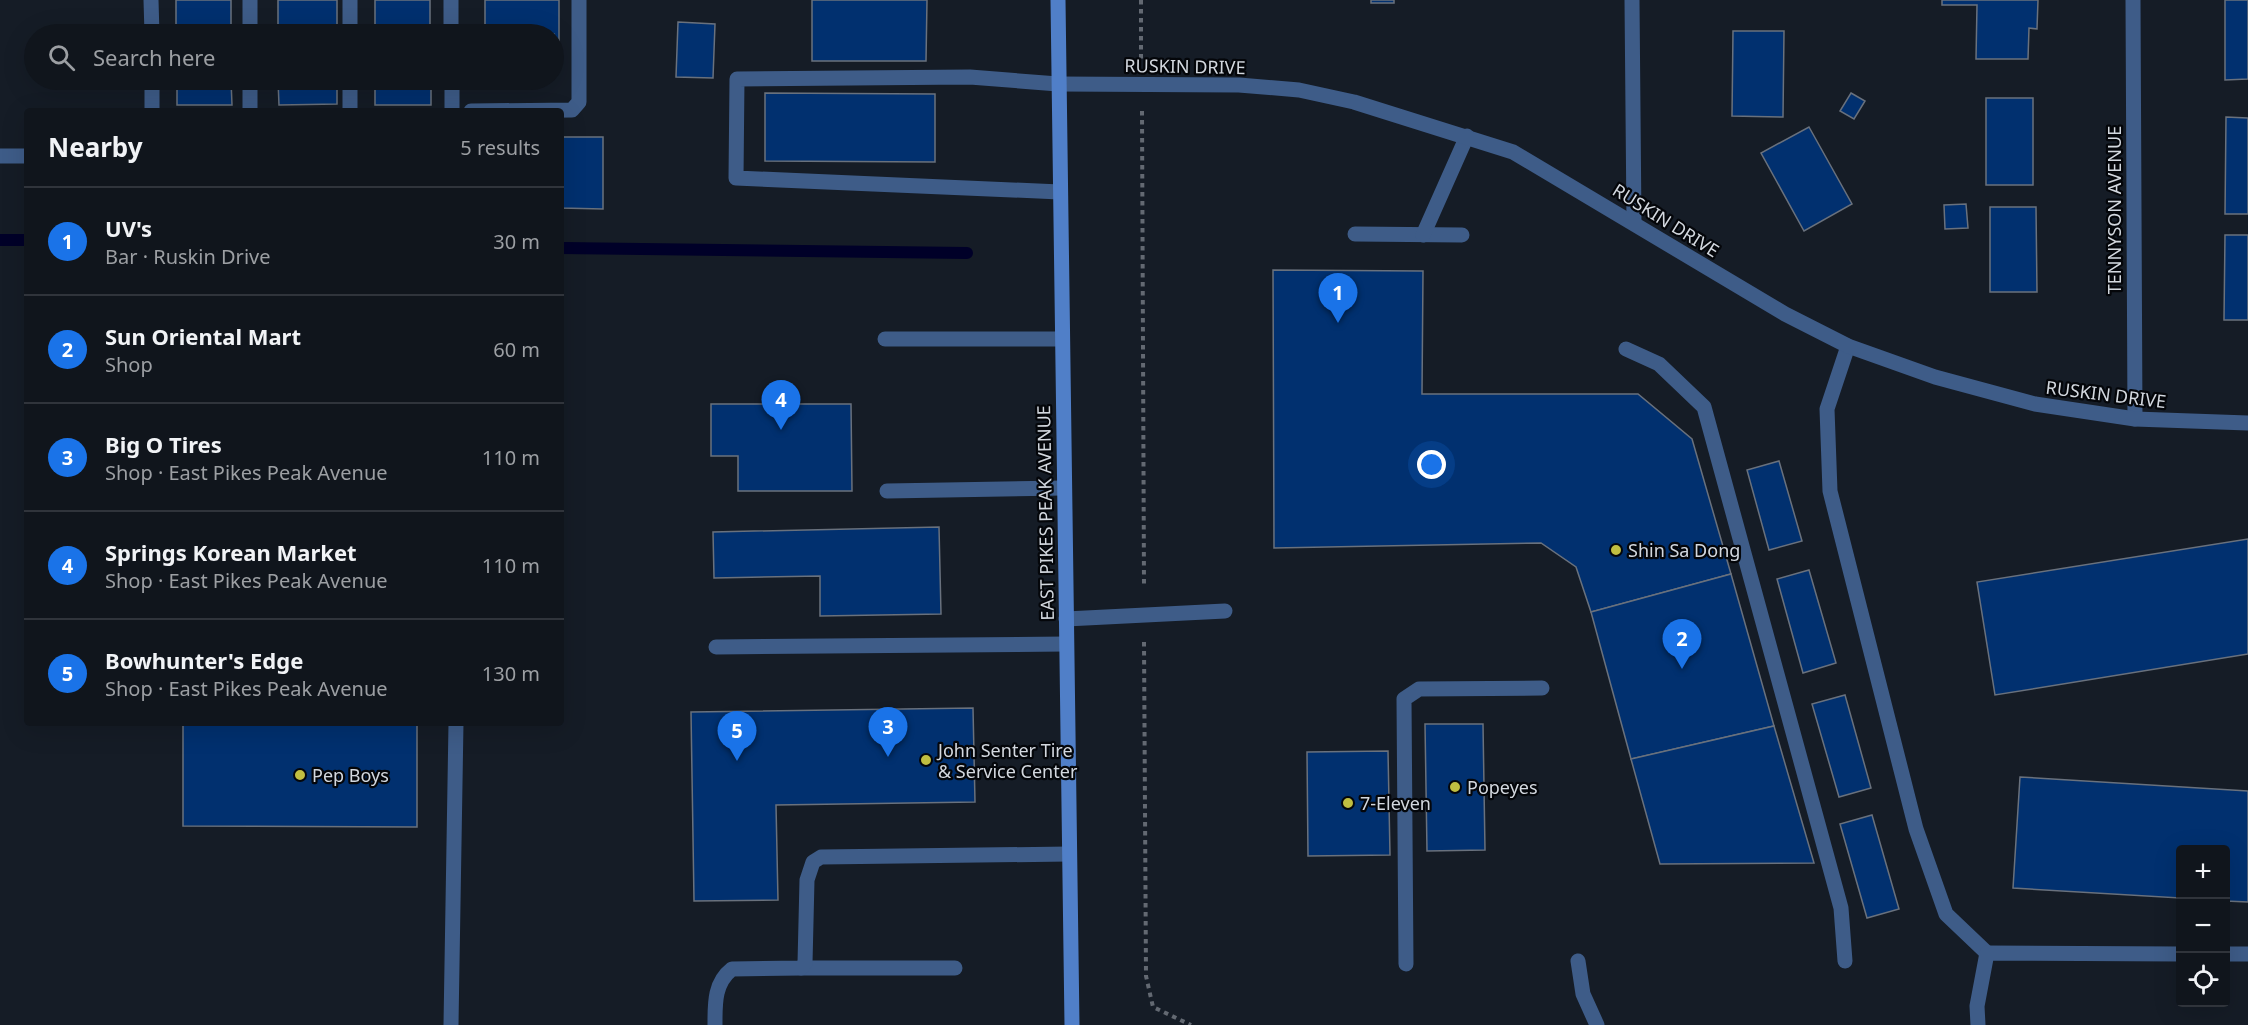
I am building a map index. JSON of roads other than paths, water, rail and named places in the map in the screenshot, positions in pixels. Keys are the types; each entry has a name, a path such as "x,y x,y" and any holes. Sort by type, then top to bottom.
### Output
{"main road":[{"name":"EAST PIKES PEAK AVENUE","path":"1058,0 1072,1025"}],"street":[{"path":"151,0 152,24"},
{"path":"250,0 250,24"},
{"path":"350,0 350,24"},
{"path":"451,0 451,24"},
{"path":"564,110 572,110 579,102 579,0"},
{"path":"1632,0 1634,223"},
{"name":"TENNYSON AVENUE","path":"2133,0 2135,419"},
{"name":"RUSKIN DRIVE","path":"1060,192 736,178 737,79 970,77 1058,84 1239,85 1299,90 1354,102 1513,152 1785,314 1848,346 1935,377 2035,404 2135,419 2248,423"},
{"path":"152,90 152,108"},
{"path":"250,90 250,108"},
{"path":"350,90 350,108"},
{"path":"452,90 452,108"},
{"path":"1423,235 1467,136"},
{"path":"0,156 24,156"},
{"path":"1355,234 1462,235"},
{"path":"885,339 1062,339"},
{"path":"1848,346 1827,409 1830,491 1916,829 1946,914 1987,952 2176,954"},
{"path":"1626,349 1659,364 1704,406 1841,908 1845,961"},
{"path":"887,491 1064,488"},
{"path":"1066,619 1225,610"},
{"path":"716,647 1066,644"},
{"path":"1406,964 1404,699 1419,689 1542,688"},
{"path":"451,1025 456,726"},
{"path":"801,968 807,955 809,869 813,862 821,857 1069,854"},
{"path":"1978,1025 1977,1006 1987,952"},
{"path":"2230,954 2248,954"},
{"path":"1578,961 1583,994 1597,1025"},
{"path":"715,1025 717,989 723,976 732,969 955,968"}],"waterway":[{"path":"0,240 24,240"},
{"path":"564,248 967,253"}],"place":[{"name":"UV's","path":"1338,323"},
{"name":"Springs Korean Market","path":"781,430"},
{"name":"Shin Sa Dong","path":"1616,550"},
{"name":"Sun Oriental Mart","path":"1682,669"},
{"name":"Big O Tires","path":"888,757"},
{"name":"John Senter Tire & Service Center","path":"926,760"},
{"name":"Bowhunter's Edge","path":"737,761"},
{"name":"Pep Boys","path":"300,775"},
{"name":"Popeyes","path":"1455,787"},
{"name":"7-Eleven","path":"1348,803"}]}
